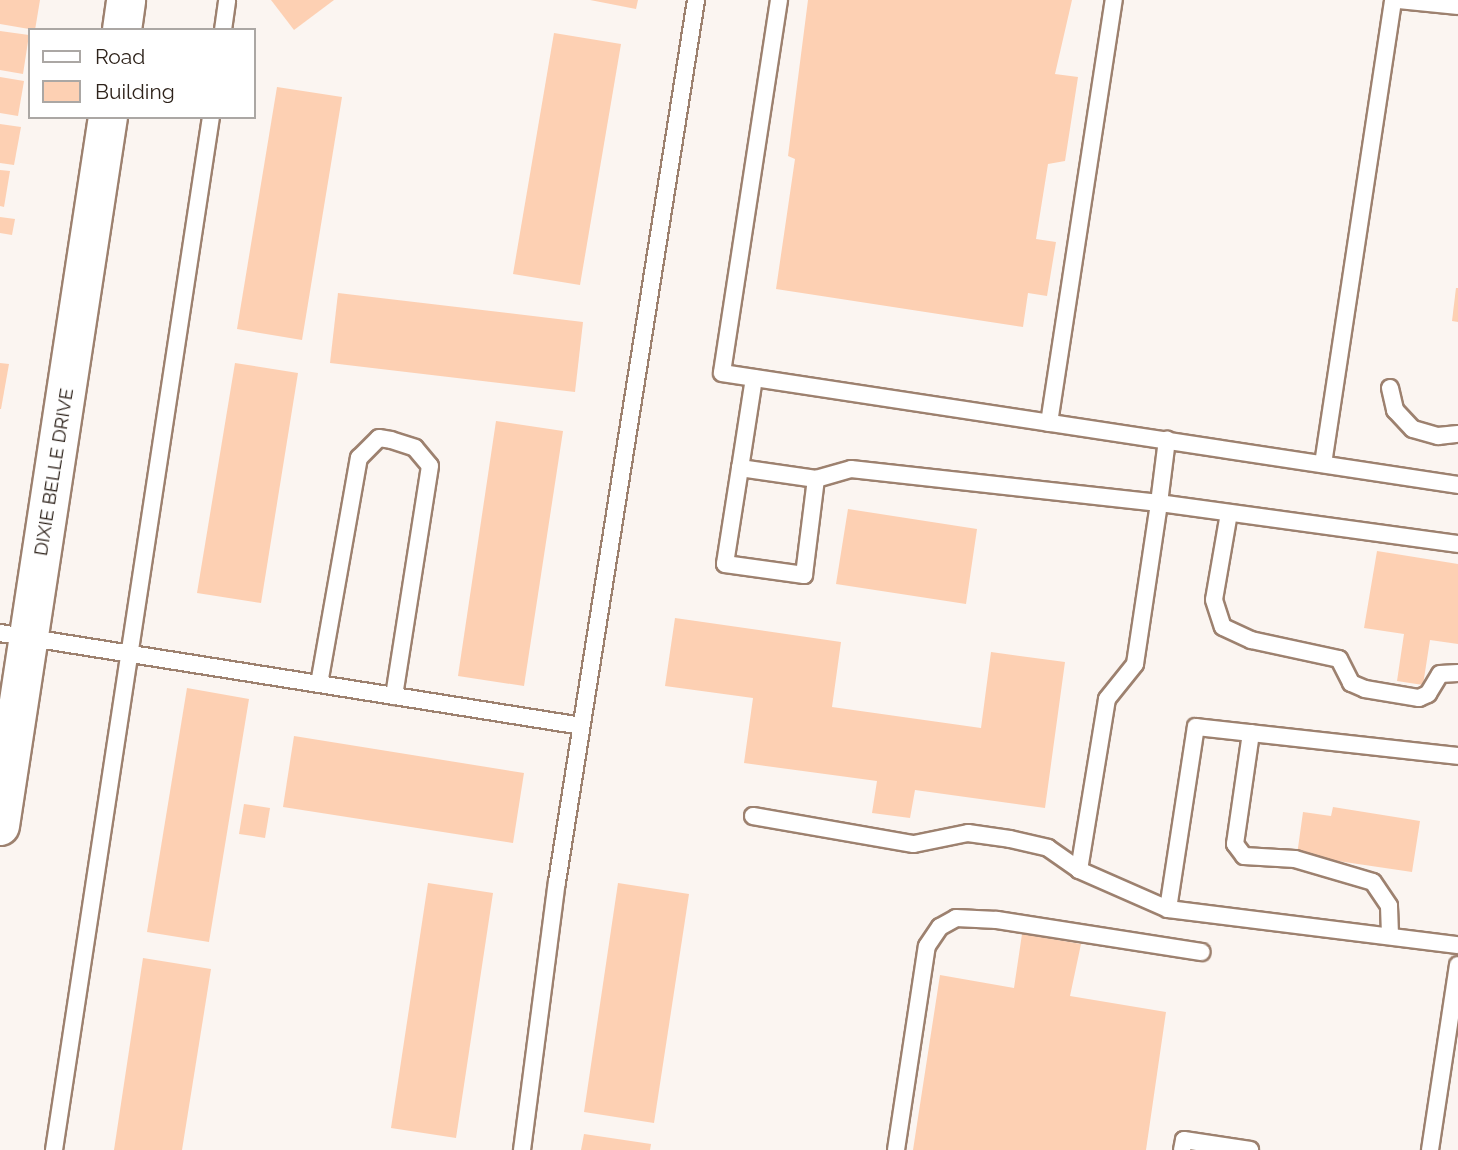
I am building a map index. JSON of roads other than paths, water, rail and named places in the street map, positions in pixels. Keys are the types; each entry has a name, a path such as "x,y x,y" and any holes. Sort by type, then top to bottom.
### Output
{"street":[{"path":"122,28 126,0"},
{"name":"DIXIE BELLE DRIVE","path":"0,826 14,635 108,119"}],"lane":[{"path":"223,28 227,0"},
{"path":"522,1150 582,726 696,0"},
{"path":"779,0 722,373 1458,485"},
{"path":"1049,422 1114,0"},
{"path":"1323,464 1393,0"},
{"path":"1399,0 1458,6"},
{"path":"54,1150 211,119"},
{"path":"754,378 724,564 804,575 816,479"},
{"path":"1390,388 1395,410 1413,429 1438,436 1458,434"},
{"path":"319,684 359,458 379,438 415,448 430,466 394,696"},
{"path":"1079,870 1107,699 1135,664 1167,440"},
{"path":"740,468 816,479 851,469 1159,503 1458,544"},
{"path":"1229,513 1214,600 1223,627 1251,640 1339,659 1357,686 1419,698 1428,694 1440,674 1458,673"},
{"path":"14,635 582,726"},
{"path":"1168,909 1196,727 1458,756"},
{"path":"1251,733 1235,844 1244,856 1295,859 1373,882 1389,906 1390,935"},
{"path":"753,816 914,844 968,833 1010,839 1048,848 1079,870 1168,909 1458,945"},
{"path":"896,1150 927,946 940,928 956,918 998,920 1202,952"},
{"path":"1430,1150 1458,965"},
{"path":"1182,1150 1184,1140 1250,1150"}]}
